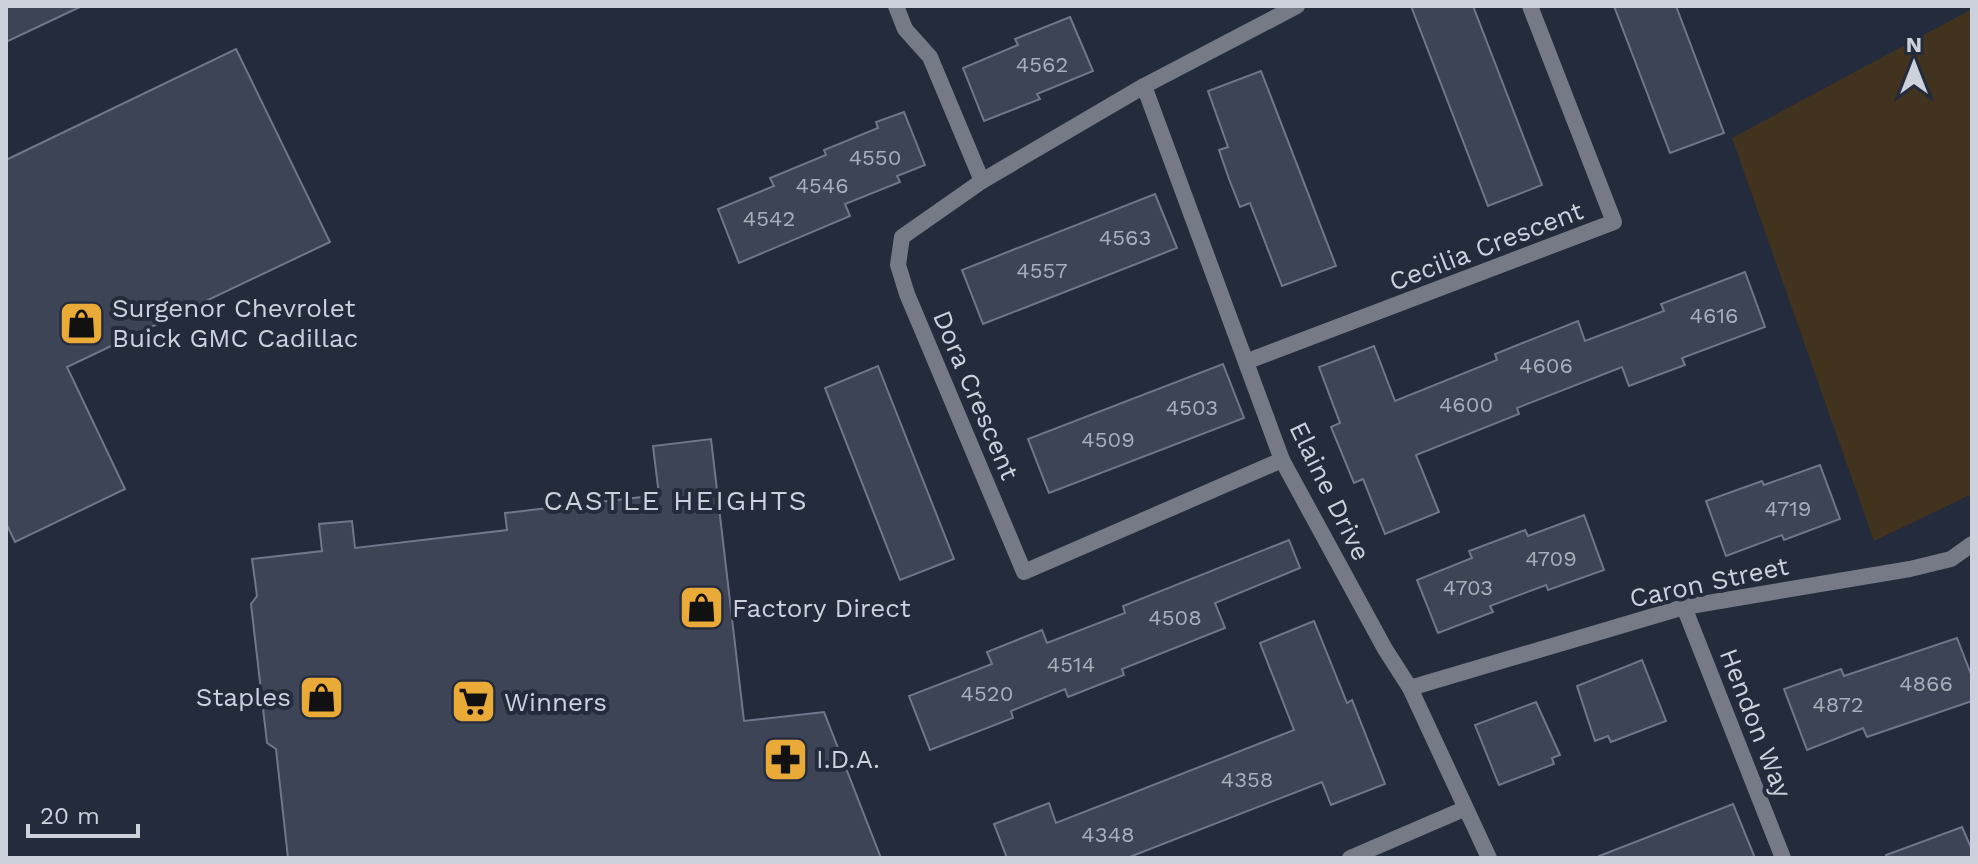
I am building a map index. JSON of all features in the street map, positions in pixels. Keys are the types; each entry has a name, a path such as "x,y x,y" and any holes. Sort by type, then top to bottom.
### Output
{"street":[{"path":"896,6 905,29 930,57 982,181"},
{"path":"1144,86 1297,6"},
{"name":"Cecilia Crescent","path":"1248,361 1614,222 1530,6"},
{"name":"Dora Crescent","path":"1144,86 982,181 902,237 898,265 907,294 1024,572 1282,460"},
{"name":"Elaine Drive","path":"1144,86 1282,460 1385,649 1410,688 1489,858"},
{"name":"Caron Street","path":"1410,688 1684,607 1910,569 1951,559 1972,544"},
{"name":"Hendon Way","path":"1684,607 1783,858"},
{"path":"1350,858 1464,809"}],"shaded area":[{"path":"1972,9 1972,494 1874,541 1732,138"}],"building":[{"path":"6,6 82,6 6,42"},
{"path":"1411,6 1473,6 1542,185 1488,206"},
{"path":"1614,6 1676,6 1724,133 1670,153"},
{"path":"1070,17 1093,71 1037,94 1040,99 984,121 963,68 1018,45 1015,39"},
{"name":"Surgenor Chevrolet Buick GMC Cadillac","path":"236,49 330,242 67,367 125,489 15,542 6,523 6,160"},
{"path":"1261,71 1336,266 1282,286 1250,203 1240,207 1229,179 1219,150 1228,147 1208,91"},
{"path":"904,112 925,165 897,176 900,182 845,204 850,216 739,263 718,209 774,186 770,178 826,155 824,150 878,128 876,122"},
{"path":"1155,194 1177,248 983,324 962,270"},
{"path":"1745,272 1765,327 1682,358 1685,365 1629,386 1622,367 1517,408 1519,414 1416,455 1439,512 1385,534 1363,479 1354,483 1331,427 1340,423 1319,367 1374,346 1395,401 1497,360 1495,354 1578,321 1585,341 1664,311 1661,304"},
{"path":"1223,364 1244,418 1049,493 1028,439"},
{"path":"878,366 954,559 900,580 825,388"},
{"path":"711,439 744,721 824,712 881,858 288,858 276,749 267,743 251,604 257,596 252,559 322,551 319,524 352,521 355,548 507,530 505,513 659,495 653,446"},
{"path":"1820,465 1840,519 1784,540 1782,535 1726,556 1706,501"},
{"path":"1584,515 1604,570 1548,590 1546,585 1490,606 1493,612 1438,633 1417,580 1472,558 1469,551 1525,530 1528,536"},
{"path":"1289,540 1300,568 1215,603 1225,628 1122,669 1124,675 1068,697 1065,689 1011,711 1013,718 930,750 909,696 992,664 987,652 1042,630 1047,643 1125,613 1123,606"},
{"path":"1314,621 1347,703 1352,700 1385,784 1331,805 1322,782 1127,858 1007,858 994,824 1049,803 1056,823 1294,730 1260,643"},
{"path":"1957,638 1972,677 1972,701 1867,737 1863,728 1807,750 1784,689 1841,669 1844,676"},
{"path":"1642,660 1666,721 1611,742 1608,736 1595,741 1577,686"},
{"path":"1536,702 1560,755 1552,758 1554,764 1499,785 1475,725"},
{"path":"1733,804 1755,858 1599,856"},
{"path":"1962,827 1972,850 1972,858 1887,858 1886,855"}],"place":[{"name":"Surgenor Chevrolet Buick GMC Cadillac","path":"81,323"},
{"name":"Factory Direct","path":"701,608"},
{"name":"Staples","path":"322,697"},
{"name":"Winners","path":"473,702"},
{"name":"I.D.A.","path":"785,759"}],"district":[{"name":"CASTLE HEIGHTS","path":"676,500"}]}
